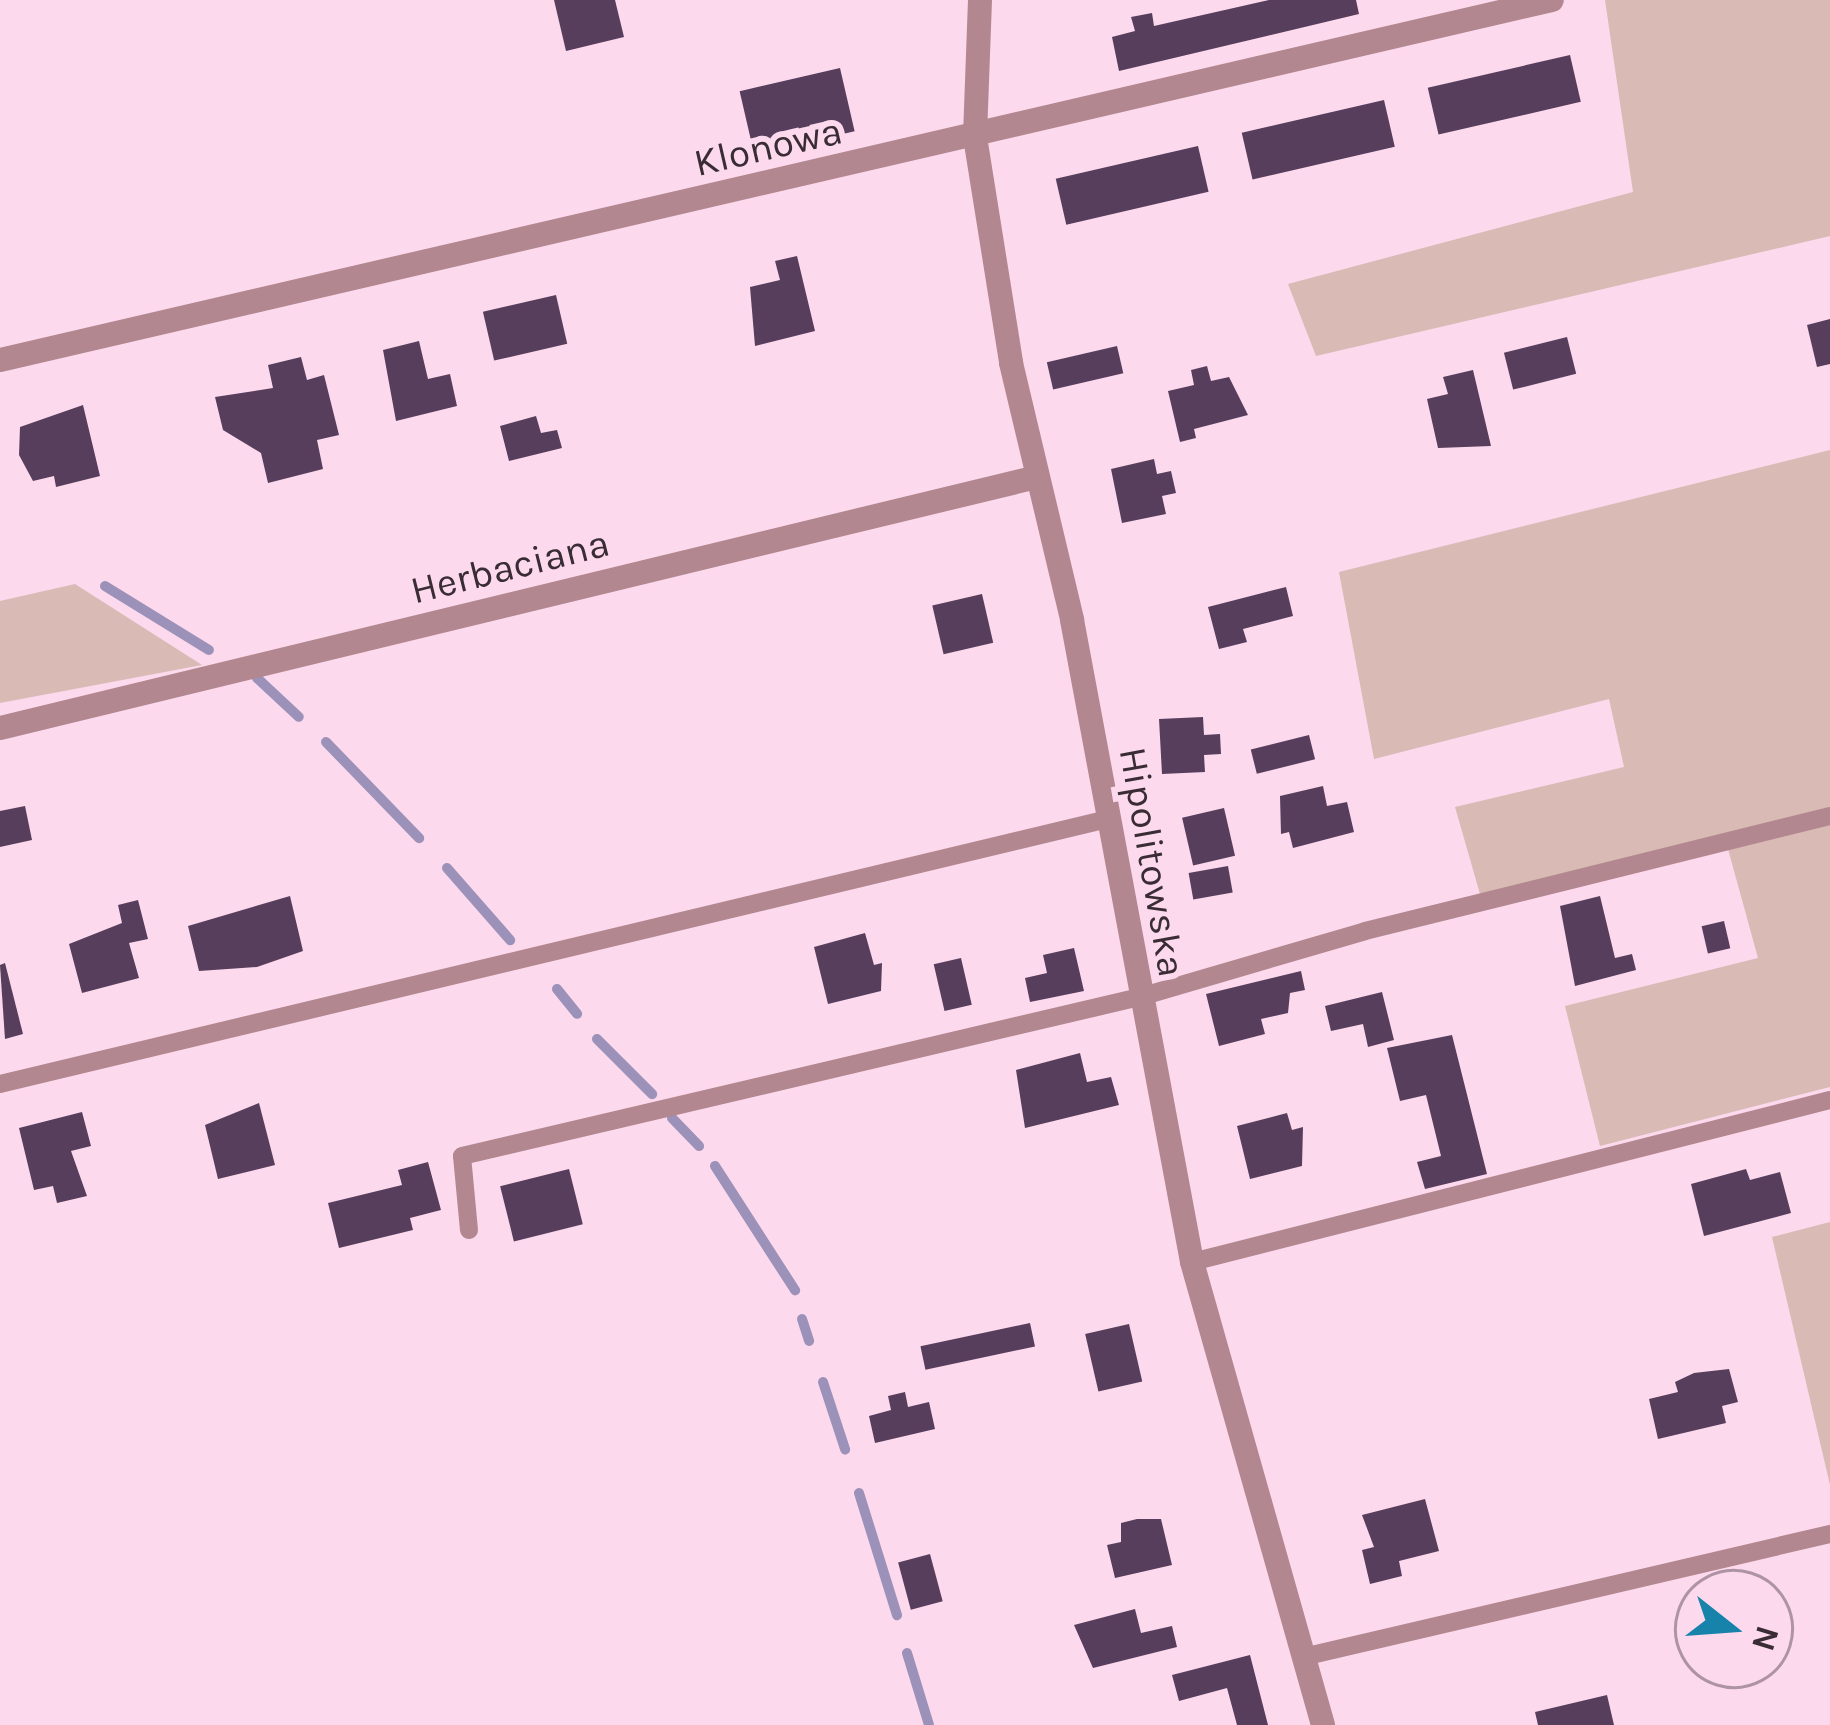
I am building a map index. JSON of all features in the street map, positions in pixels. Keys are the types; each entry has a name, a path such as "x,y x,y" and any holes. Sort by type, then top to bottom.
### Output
{"street":[{"name":"Hipolitowska","path":"980,0 975,137 1192,1262 1323,1725"},
{"name":"Klonowa","path":"0,360 1552,0"},
{"name":"Herbaciana","path":"0,728 1037,477"}],"lane":[{"path":"469,1230 462,1156 1140,997 1364,931 1830,816"},
{"path":"0,1084 1108,819"},
{"path":"1192,1262 1830,1100"},
{"path":"1303,1657 1830,1534"}],"shaded area":[{"path":"1605,0 1830,0 1830,236 1316,356 1288,284 1633,192"},
{"path":"1830,450 1830,808 1480,894 1455,807 1624,767 1609,699 1374,759 1339,572"},
{"path":"75,584 202,665 0,703 0,601"},
{"path":"1830,825 1830,1087 1600,1146 1565,1006 1758,958 1728,849"},
{"path":"1830,1222 1830,1485 1772,1237"}],"building":[{"path":"554,0 615,0 624,37 566,51"},
{"path":"1269,0 1356,0 1359,14 1119,71 1112,37 1135,31 1131,17 1152,13 1154,26"},
{"path":"1570,55 1581,102 1439,135 1428,88"},
{"path":"840,68 855,131 754,155 740,91"},
{"path":"1384,100 1395,147 1253,180 1242,133"},
{"path":"1198,146 1209,192 1066,225 1056,179"},
{"path":"797,256 815,331 755,346 750,287 780,280 775,261"},
{"path":"556,295 567,344 494,361 483,312"},
{"path":"1830,319 1830,364 1817,367 1807,325"},
{"path":"1567,337 1576,374 1513,390 1504,353"},
{"path":"419,341 428,379 450,374 457,406 396,421 383,350"},
{"path":"1117,346 1123,373 1053,389 1047,362"},
{"path":"301,357 307,380 324,375 339,435 317,440 323,469 268,483 261,453 223,430 215,397 273,388 268,365"},
{"path":"1207,366 1211,381 1229,377 1248,415 1194,429 1196,438 1180,442 1168,391 1194,385 1191,370"},
{"path":"1473,370 1491,446 1438,448 1427,399 1448,394 1443,377"},
{"path":"83,405 100,476 56,487 54,476 33,481 19,455 20,427"},
{"path":"536,416 541,433 557,430 562,448 509,461 500,426"},
{"path":"1154,459 1157,474 1171,471 1176,493 1162,496 1166,514 1122,523 1111,469"},
{"path":"1286,587 1293,616 1243,629 1247,642 1219,649 1208,607"},
{"path":"982,594 993,643 944,654 932,605"},
{"path":"1203,717 1204,735 1220,734 1221,754 1204,755 1205,772 1162,774 1159,719"},
{"path":"1309,735 1315,759 1257,774 1251,750"},
{"path":"1323,786 1327,806 1347,802 1354,832 1293,848 1289,832 1281,834 1280,796"},
{"path":"25,806 32,840 0,847 0,811"},
{"path":"1224,808 1235,856 1193,865 1182,818"},
{"path":"1228,866 1233,893 1193,900 1189,873"},
{"path":"290,896 303,951 257,967 199,971 188,926"},
{"path":"1600,896 1615,958 1632,954 1636,970 1575,986 1560,906"},
{"path":"138,900 148,939 129,943 139,978 82,993 69,944 122,923 118,905"},
{"path":"1724,921 1730,948 1708,953 1702,926"},
{"path":"865,933 874,965 882,963 881,991 828,1004 814,947"},
{"path":"1074,948 1084,991 1030,1002 1025,978 1047,973 1043,955"},
{"path":"961,958 972,1005 945,1011 934,964"},
{"path":"5,963 23,1034 5,1039 0,965"},
{"path":"1301,971 1305,990 1290,993 1288,1013 1261,1019 1265,1034 1219,1046 1206,994"},
{"path":"1382,992 1394,1040 1368,1047 1363,1024 1331,1031 1325,1006"},
{"path":"1452,1035 1487,1174 1425,1189 1417,1162 1441,1156 1426,1095 1400,1101 1387,1048"},
{"path":"1080,1053 1087,1082 1111,1077 1119,1105 1025,1128 1016,1070"},
{"path":"259,1103 275,1165 218,1179 205,1125"},
{"path":"82,1112 91,1146 71,1151 87,1196 57,1203 53,1186 34,1190 19,1128"},
{"path":"1287,1113 1292,1130 1303,1127 1302,1166 1250,1179 1237,1126"},
{"path":"428,1162 441,1210 410,1218 413,1230 339,1248 328,1203 402,1185 398,1170"},
{"path":"569,1169 583,1224 514,1241 500,1186"},
{"path":"1746,1169 1750,1180 1780,1172 1791,1213 1704,1236 1691,1184"},
{"path":"1030,1323 1035,1346 925,1370 920,1346"},
{"path":"1129,1324 1142,1381 1098,1392 1085,1334"},
{"path":"1729,1369 1738,1402 1722,1406 1726,1423 1658,1439 1649,1399 1678,1392 1675,1382 1694,1373"},
{"path":"905,1392 908,1407 929,1402 935,1429 875,1443 869,1416 891,1410 888,1396"},
{"path":"1425,1499 1439,1551 1399,1561 1402,1576 1370,1584 1362,1550 1374,1547 1362,1515"},
{"path":"1161,1519 1172,1565 1115,1578 1107,1545 1121,1542 1121,1523"},
{"path":"930,1554 943,1601 911,1610 898,1563"},
{"path":"1135,1609 1141,1633 1172,1626 1177,1647 1093,1668 1074,1625"},
{"path":"1250,1655 1268,1725 1237,1725 1227,1688 1179,1701 1172,1675"},
{"path":"1607,1695 1614,1725 1538,1725 1535,1712"}],"waterway":[{"path":"105,586 209,650"},
{"path":"257,678 299,717"},
{"path":"326,742 419,838"},
{"path":"447,868 510,940"},
{"path":"557,989 577,1014"},
{"path":"597,1039 652,1094"},
{"path":"672,1118 699,1146"},
{"path":"715,1166 795,1290"},
{"path":"802,1319 809,1341"},
{"path":"823,1382 845,1449"},
{"path":"859,1493 897,1615"},
{"path":"907,1653 929,1725"}]}
